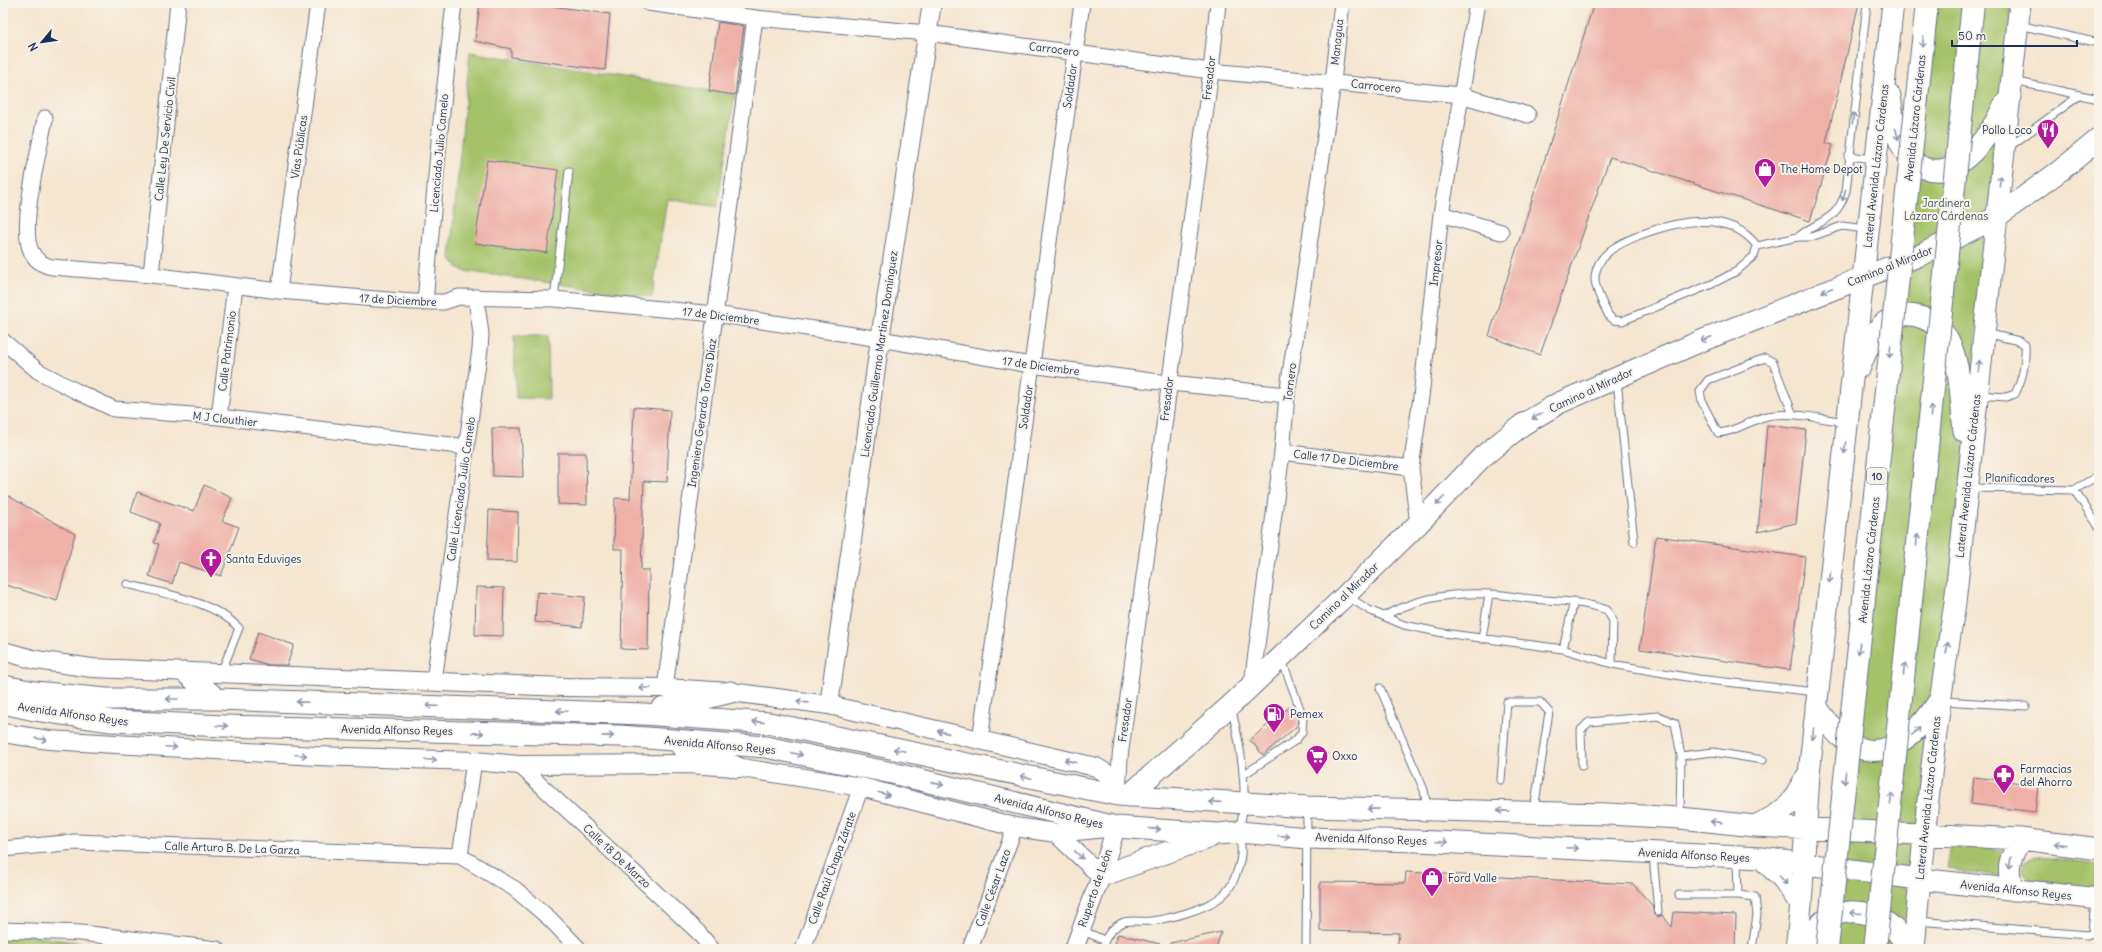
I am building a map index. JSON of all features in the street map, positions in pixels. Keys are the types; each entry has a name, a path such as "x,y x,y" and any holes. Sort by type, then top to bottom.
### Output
{"highway":[{"name":"Avenida Lázaro Cárdenas","path":"1827,949 1927,3"},
{"path":"1875,949 1973,3"}],"main road":[{"name":"Lateral Avenida Lázaro Cárdenas","path":"1796,949 1801,905 1809,774 1893,3"},
{"name":"Lateral Avenida Lázaro Cárdenas","path":"1914,949 1919,879 1925,834 1926,801 1939,700 1954,603 2020,3"},
{"path":"1886,68 1894,122 1900,142 1907,156 1917,165 1932,171 1953,166 1967,157 1994,125 2004,106 2013,73"},
{"name":"Camino al Mirador","path":"1123,796 1231,705 1418,524 1482,457 1522,425 1559,403 1701,340 1923,254 1996,218 2061,170 2099,139"},
{"path":"1851,388 1871,340 1882,325 1894,318 1915,315 1935,325 1947,337 1956,361 1968,481"},
{"path":"186,673 217,699"},
{"name":"Avenida Alfonso Reyes","path":"3,686 35,692 106,699 217,699 643,714 769,723 1123,796 1307,807 1534,812 1680,818 1755,826 2021,839 2099,849"},
{"path":"643,714 730,692"},
{"path":"1817,699 1835,732 1846,742 1858,747 1872,750 1898,744 1910,737 1929,715 1939,700"},
{"name":"Avenida Alfonso Reyes","path":"3,703 36,710 111,720 225,726 620,736 766,747 892,773 1116,827 1218,834 1240,832 1308,838 1417,840 1761,858 1919,879 2097,899"},
{"path":"661,739 736,767"},
{"path":"1755,826 1775,816 1790,804 1802,782 1809,774"},
{"path":"1116,827 1123,796"},
{"path":"1101,876 1218,834"},
{"path":"2013,890 2009,871 2011,856 2021,839"},
{"path":"1761,858 1783,879 1801,905"},
{"path":"1802,949 1812,931 1824,921 1847,912 1878,916 1892,925 1903,939 1907,949"}],"street":[{"name":"Calle Ley De Servicio Civil","path":"151,275 178,3"},
{"name":"Vías Públicas","path":"279,291 318,3"},
{"name":"Licenciado Julio Camelo","path":"426,303 440,130 454,3"},
{"name":"Carrocero","path":"648,3 722,8 755,18 927,33 1211,71 1461,95 1528,115"},
{"name":"Licenciado Guillermo Martínez Domínguez","path":"829,705 880,338 932,3"},
{"name":"Soldador","path":"980,740 1082,3"},
{"name":"Fresador","path":"1123,796 1120,757 1211,71 1218,3"},
{"name":"Managua","path":"1333,82 1342,3"},
{"name":"Impresor","path":"1418,524 1411,468 1421,397 1441,214 1477,3"},
{"name":"Ingeniero Gerardo Torres Díaz","path":"665,688 755,18"},
{"name":"Tornero","path":"1252,684 1282,452 1287,395 1333,82"},
{"name":"17 de Diciembre","path":"45,118 26,227 30,251 43,265 151,275 279,291 426,303 444,302 459,297 476,297 554,300 715,314 880,338 1031,365 1287,395"},
{"path":"1441,214 1501,232"},
{"name":"Calle Patrimonio","path":"219,417 235,286"},
{"name":"Calle Licenciado Julio Camelo","path":"434,681 467,447 481,334 476,297"},
{"name":"M J Clouthier","path":"3,341 38,371 114,409 219,417 467,447"},
{"name":"Calle 17 De Diciembre","path":"1282,452 1411,468"},
{"path":"3,651 63,665 220,675 434,681 564,687 665,688 730,692 829,705 1096,767 1106,773 1123,796"},
{"path":"3,733 49,740 316,756 474,761 519,765 679,764 736,767 861,787 1015,827 1056,833 1116,827"},
{"path":"460,856 474,761"},
{"name":"Calle 18 De Marzo","path":"519,765 698,932 712,949"},
{"name":"Calle Raúl Chapa Zárate","path":"803,949 861,787"},
{"name":"Calle César Lazo","path":"970,949 1015,827"},
{"name":"Ruperto de León","path":"1074,949 1101,876 1116,827"},
{"path":"1056,833 1101,876"},
{"name":"Calle Arturo B. De La Garza","path":"3,849 75,842 460,856 515,889 550,919 579,949"},
{"path":"3,930 81,933 135,941 217,949"},
{"path":"108,949 135,941"}],"lane":[{"path":"1798,237 1807,229 1828,220 1839,207 1846,191 1848,156 1867,3"},
{"path":"2018,24 2099,43"},
{"path":"2013,73 2080,95 2099,99"},
{"path":"2004,151 2080,95"},
{"path":"1848,156 1876,159"},
{"path":"554,300 569,171"},
{"path":"1698,221 1729,226 1746,234 1757,246 1754,256 1737,271 1712,284 1628,320 1618,321 1609,316 1595,282 1595,276 1600,262 1609,251 1619,244 1663,226 1679,222 1698,221"},
{"path":"1757,246 1798,237 1811,237 1842,226 1852,226 1868,230"},
{"path":"1976,394 2006,397 2015,394 2019,386 2024,366 2025,345 2019,341 1983,333"},
{"path":"1794,415 1773,362 1765,358 1708,380 1700,391 1702,402 1718,433 1726,433 1768,415 1794,415 1847,422"},
{"path":"1616,378 1634,542"},
{"path":"2099,475 2074,490 2096,518 2099,527"},
{"name":"Planificadores","path":"1968,481 2074,490"},
{"path":"127,584 210,607 230,619 239,628 220,675"},
{"path":"1384,616 1404,605 1447,595 1489,594 1574,602 1607,610 1613,621 1612,664"},
{"path":"1482,639 1489,594"},
{"path":"1346,595 1369,610 1404,625 1482,639 1563,649 1612,664 1817,699"},
{"path":"1563,649 1574,602"},
{"path":"1243,775 1296,740 1302,732 1303,717 1280,657"},
{"path":"1380,688 1424,790 1428,810"},
{"path":"1939,700 2026,706"},
{"path":"1501,780 1507,702 1540,702 1549,712 1534,812"},
{"path":"1102,949 1104,940 1112,929 1124,922 1151,921 1187,912 1213,902 1227,891 1233,880 1241,855 1240,832 1244,804 1243,775 1237,729 1231,705"},
{"path":"1582,766 1581,730 1589,722 1658,716 1675,723 1681,756 1680,818"},
{"path":"1681,756 1713,752 1763,760"},
{"path":"1306,949 1308,838 1307,807"},
{"path":"1652,853 1658,912"},
{"path":"1737,857 1738,895"},
{"path":"1679,895 1738,895 1755,897 1757,915 1752,949"},
{"path":"1916,920 2088,935 2092,933 2094,927 2097,899"},
{"path":"1081,930 1104,940"}],"green space":[{"name":"Jardinera Lázaro Cárdenas","path":"1922,3 2012,3 1910,949 1819,949"},
{"path":"470,52 735,95 717,207 667,199 652,297 464,271 458,268 450,257"},
{"path":"514,336 548,336 549,399 516,398"},
{"path":"1951,844 2008,851 2006,878 1947,869"},
{"path":"2034,856 2099,864 2099,890 2032,880 2024,873 2022,867 2026,860"},
{"path":"25,935 122,949 3,949 3,936"}],"building":[{"path":"480,3 529,3 610,14 605,70 511,57 511,49 475,41"},
{"name":"The Home Depot","path":"1594,3 1859,3 1826,143 1833,145 1810,221 1610,157 1540,355 1489,336"},
{"path":"718,22 744,26 735,95 709,91"},
{"path":"487,160 558,170 547,253 475,243"},
{"path":"634,407 670,410 667,482 644,481 641,570 649,570 648,650 621,649 623,549 614,549 615,498 630,499"},
{"path":"1767,425 1806,430 1796,523 1758,532"},
{"path":"492,428 521,428 523,477 493,476"},
{"path":"558,453 586,453 587,505 558,504"},
{"path":"204,485 232,498 222,521 239,527 221,576 179,562 172,584 149,576 159,544 154,543 160,523 131,512 137,492 194,511"},
{"path":"3,493 75,534 57,601 3,584"},
{"path":"489,510 518,512 517,562 487,561"},
{"path":"1656,536 1805,557 1790,670 1640,649"},
{"path":"476,587 504,588 503,636 475,635"},
{"path":"537,592 585,597 582,627 535,622"},
{"path":"258,632 294,645 287,665 269,665 249,659"},
{"path":"1289,707 1298,717 1297,726 1263,755 1250,740"},
{"name":"Farmacias del Ahorro","path":"1974,777 2038,785 2035,812 1971,804"},
{"path":"1406,872 1633,884 1652,905 1654,915 1658,917 1662,915 1672,927 1674,912 1736,915 1735,949 1397,949 1399,933 1320,931 1320,882 1405,883"},
{"path":"1221,932 1216,949 1170,949 1170,943"},
{"path":"1118,934 1160,944 1160,949 1113,949"}],"place":[{"name":"Pollo Loco","path":"2048,150"},
{"name":"The Home Depot","path":"1765,188"},
{"name":"Santa Eduviges","path":"211,578"},
{"name":"Pemex","path":"1274,734"},
{"name":"Oxxo","path":"1317,776"},
{"name":"Farmacias del Ahorro","path":"2004,794"},
{"name":"Ford Valle","path":"1432,898"}]}
